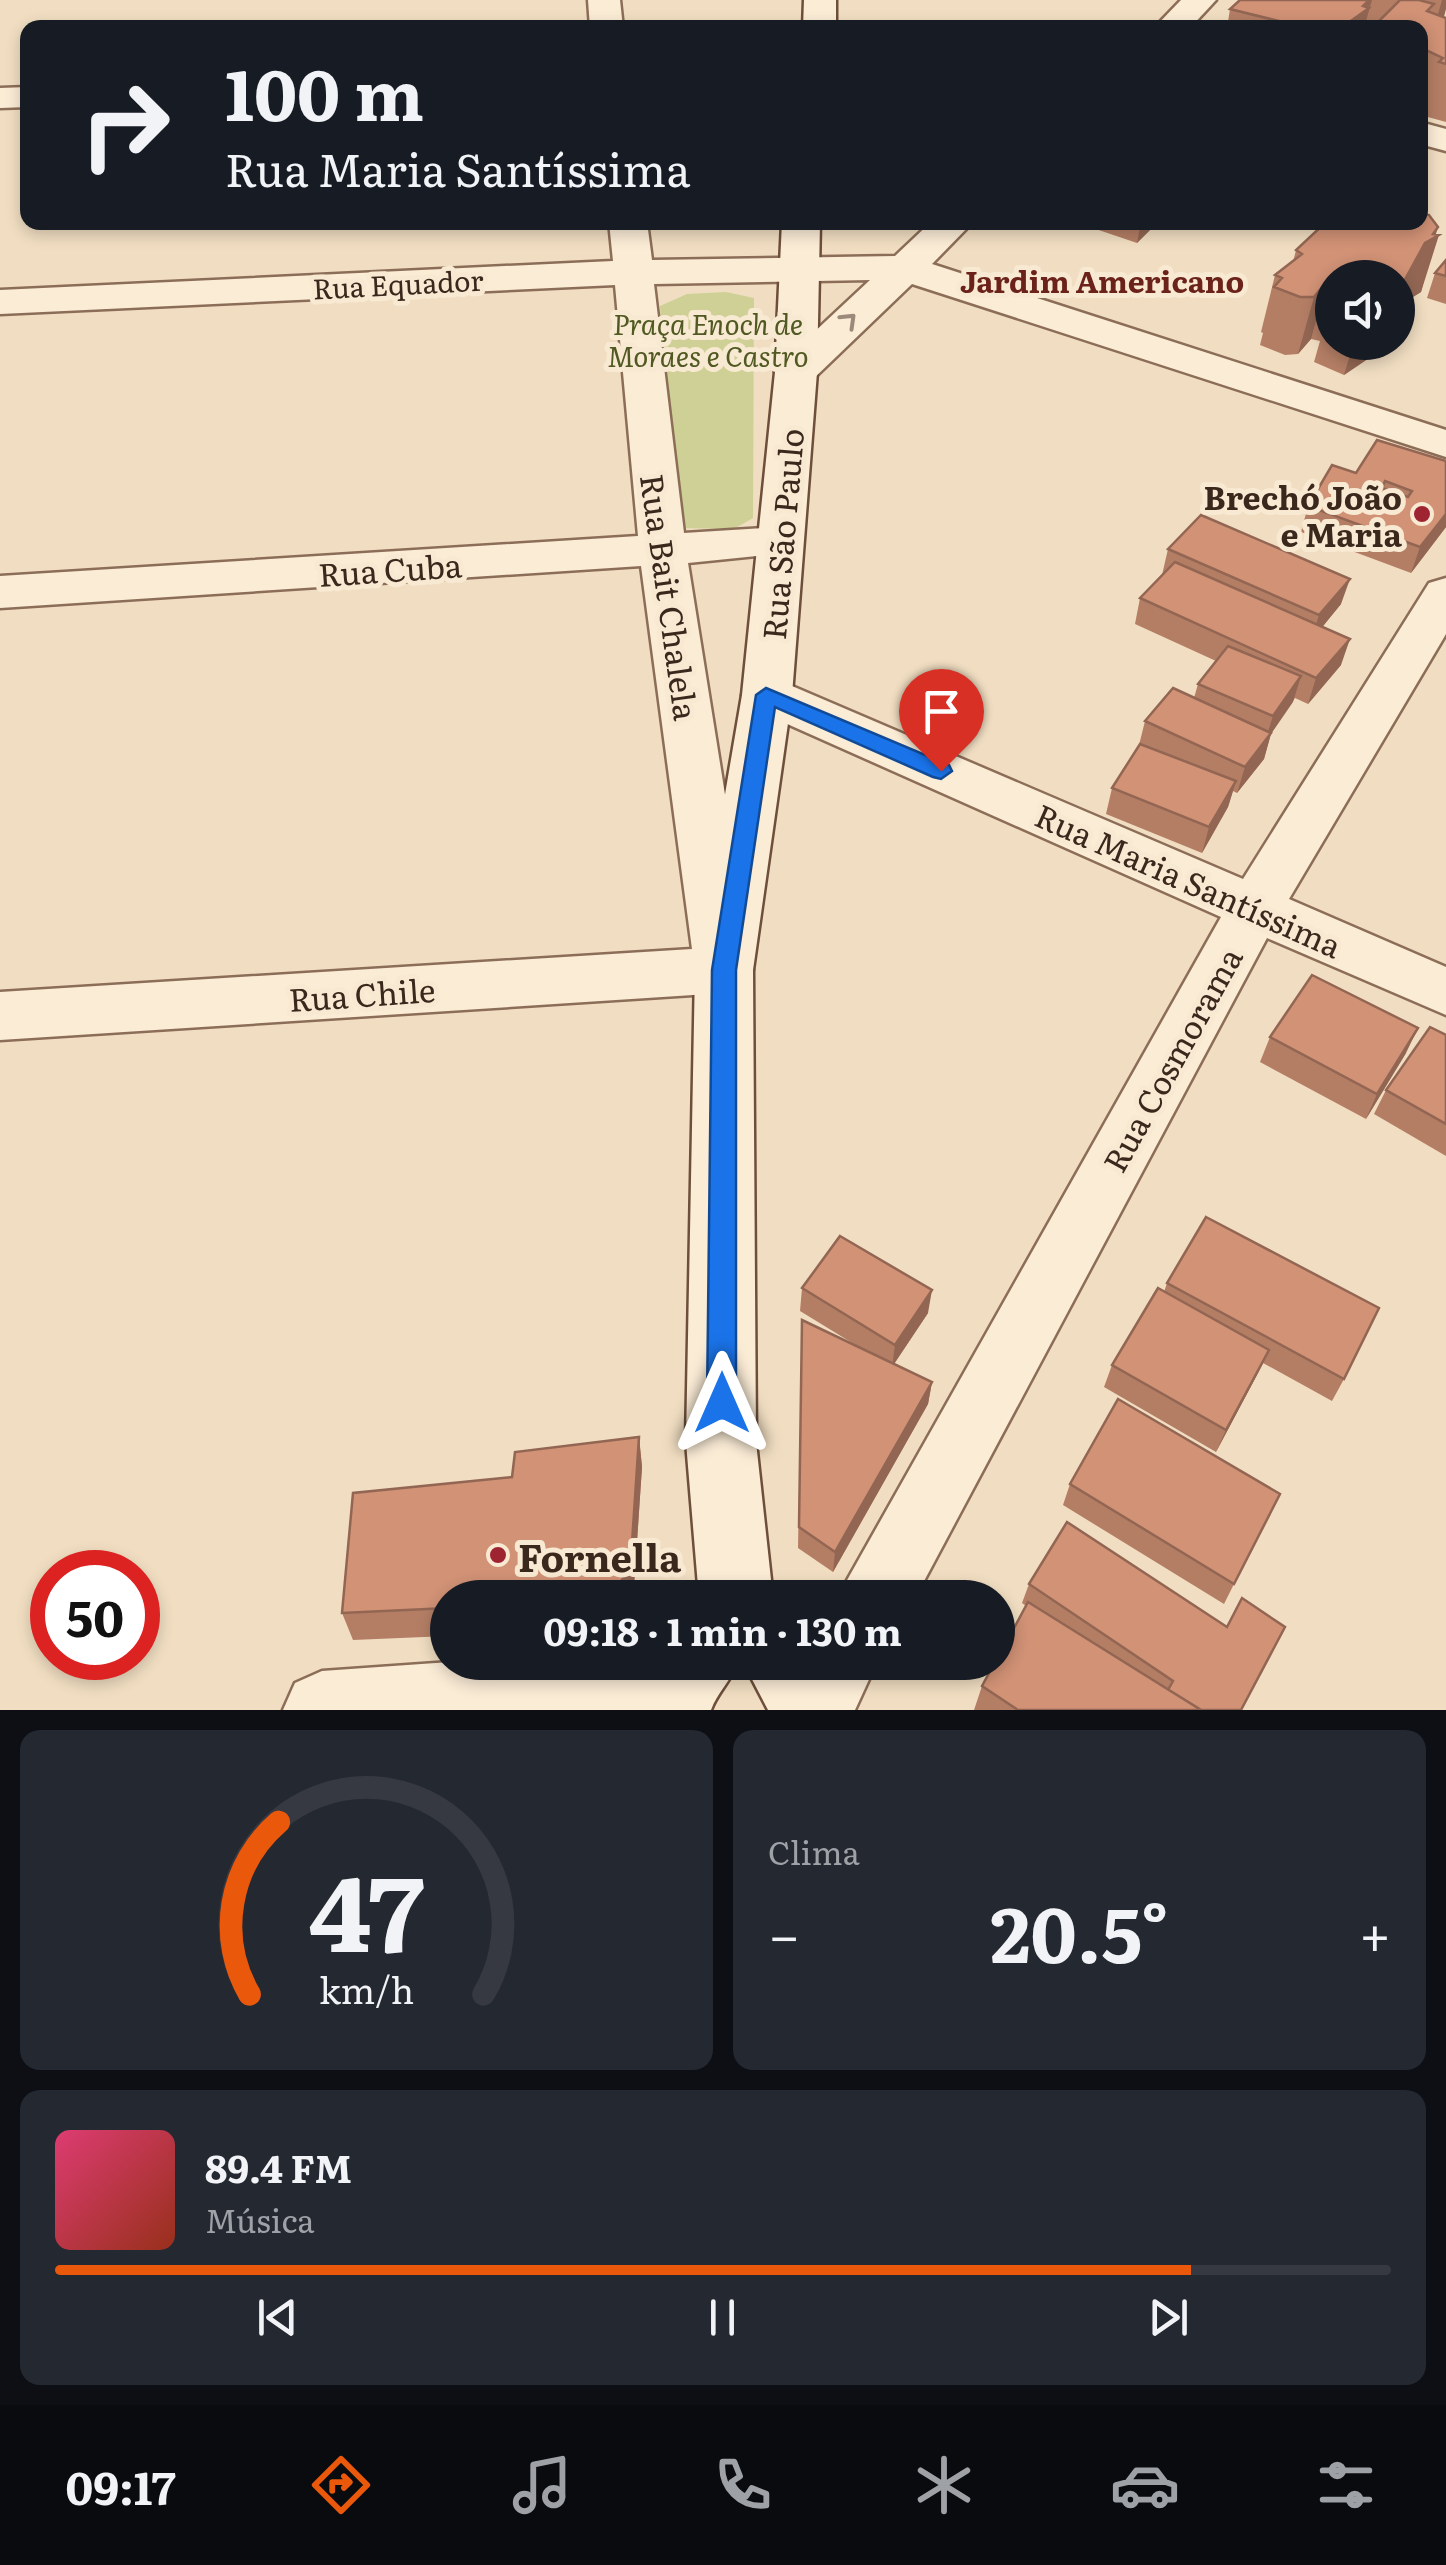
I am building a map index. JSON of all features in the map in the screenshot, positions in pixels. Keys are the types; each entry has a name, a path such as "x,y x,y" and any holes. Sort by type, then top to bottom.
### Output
{"street":[{"path":"1179,20 1200,0"},
{"name":"Rua Bait Chalela","path":"629,230 663,550 724,970"},
{"path":"796,372 945,230"},
{"name":"Rua Equador","path":"0,302 633,272 799,245 903,268 1446,444"},
{"name":"Rua São Paulo","path":"734,1580 721,1442 724,970 766,695 796,372 799,245"},
{"name":"Rua Cuba","path":"0,592 779,542"},
{"name":"Rua Cosmorama","path":"884,1580 1255,907 1446,594"},
{"name":"Rua Maria Santíssima","path":"766,695 1446,992"},
{"name":"Rua Chile","path":"0,1016 724,970"},
{"name":"Rua São Paulo","path":"703,1580 721,1442"},
{"name":"Rua Cosmorama","path":"862,1580 909,1532"},
{"path":"322,1710 565,1703 636,1680"},
{"path":"795,1680 810,1710"},
{"path":"810,1710 828,1680"}],"green space":[{"name":"Praça Enoch de Moraes e Castro","path":"726,292 754,298 753,518 734,529 672,528 660,306 687,294"}],"building":[{"path":"1240,0 1369,0 1363,6 1369,8 1352,20 1275,20 1230,9"},
{"path":"1400,0 1434,4 1427,11 1446,18 1446,64 1439,62 1443,58 1428,51 1428,20 1380,20"},
{"path":"1428,215 1438,227 1433,234 1439,235 1425,243 1415,261 1315,260 1314,297 1300,297 1274,287 1282,278 1275,275 1302,254 1296,250 1317,230 1428,230"},
{"path":"1446,260 1446,276 1435,273"},
{"path":"1377,440 1446,461 1446,514 1420,547 1308,506 1332,465 1356,473","holes":["1385,481 1412,491 1408,497 1382,488"]},
{"path":"1201,515 1350,579 1319,615 1168,549"},
{"path":"1175,562 1350,639 1316,678 1140,598"},
{"path":"1228,646 1301,676 1273,716 1198,684"},
{"path":"1173,688 1271,733 1245,767 1145,721"},
{"path":"1140,744 1236,781 1209,827 1112,788"},
{"path":"1312,975 1418,1028 1377,1094 1270,1037"},
{"path":"1430,1027 1446,1035 1446,1124 1386,1090"},
{"path":"1206,1217 1379,1308 1344,1379 1167,1283"},
{"path":"840,1236 932,1290 895,1345 802,1288"},
{"path":"1158,1288 1269,1350 1226,1430 1112,1365"},
{"path":"802,1320 932,1382 835,1552 799,1527"},
{"path":"1118,1399 1280,1494 1234,1584 1070,1484"},
{"name":"Fornella","path":"639,1437 631,1558 622,1580 430,1580 430,1609 342,1613 353,1493 512,1477 515,1452"},
{"path":"1067,1522 1227,1627 1242,1598 1285,1627 1241,1710 1201,1710 1168,1690 1173,1681 1029,1584"},
{"path":"1028,1602 1201,1710 1018,1710 982,1686 985,1680 1015,1680 1015,1626"}],"place":[{"name":"Brechó João e Maria","path":"1422,514"},
{"name":"Fornella","path":"498,1555"}],"district":[{"name":"Jardim Americano","path":"1102,280"}],"route":[{"path":"722,1403 724,970 766,695 941,771"}]}
